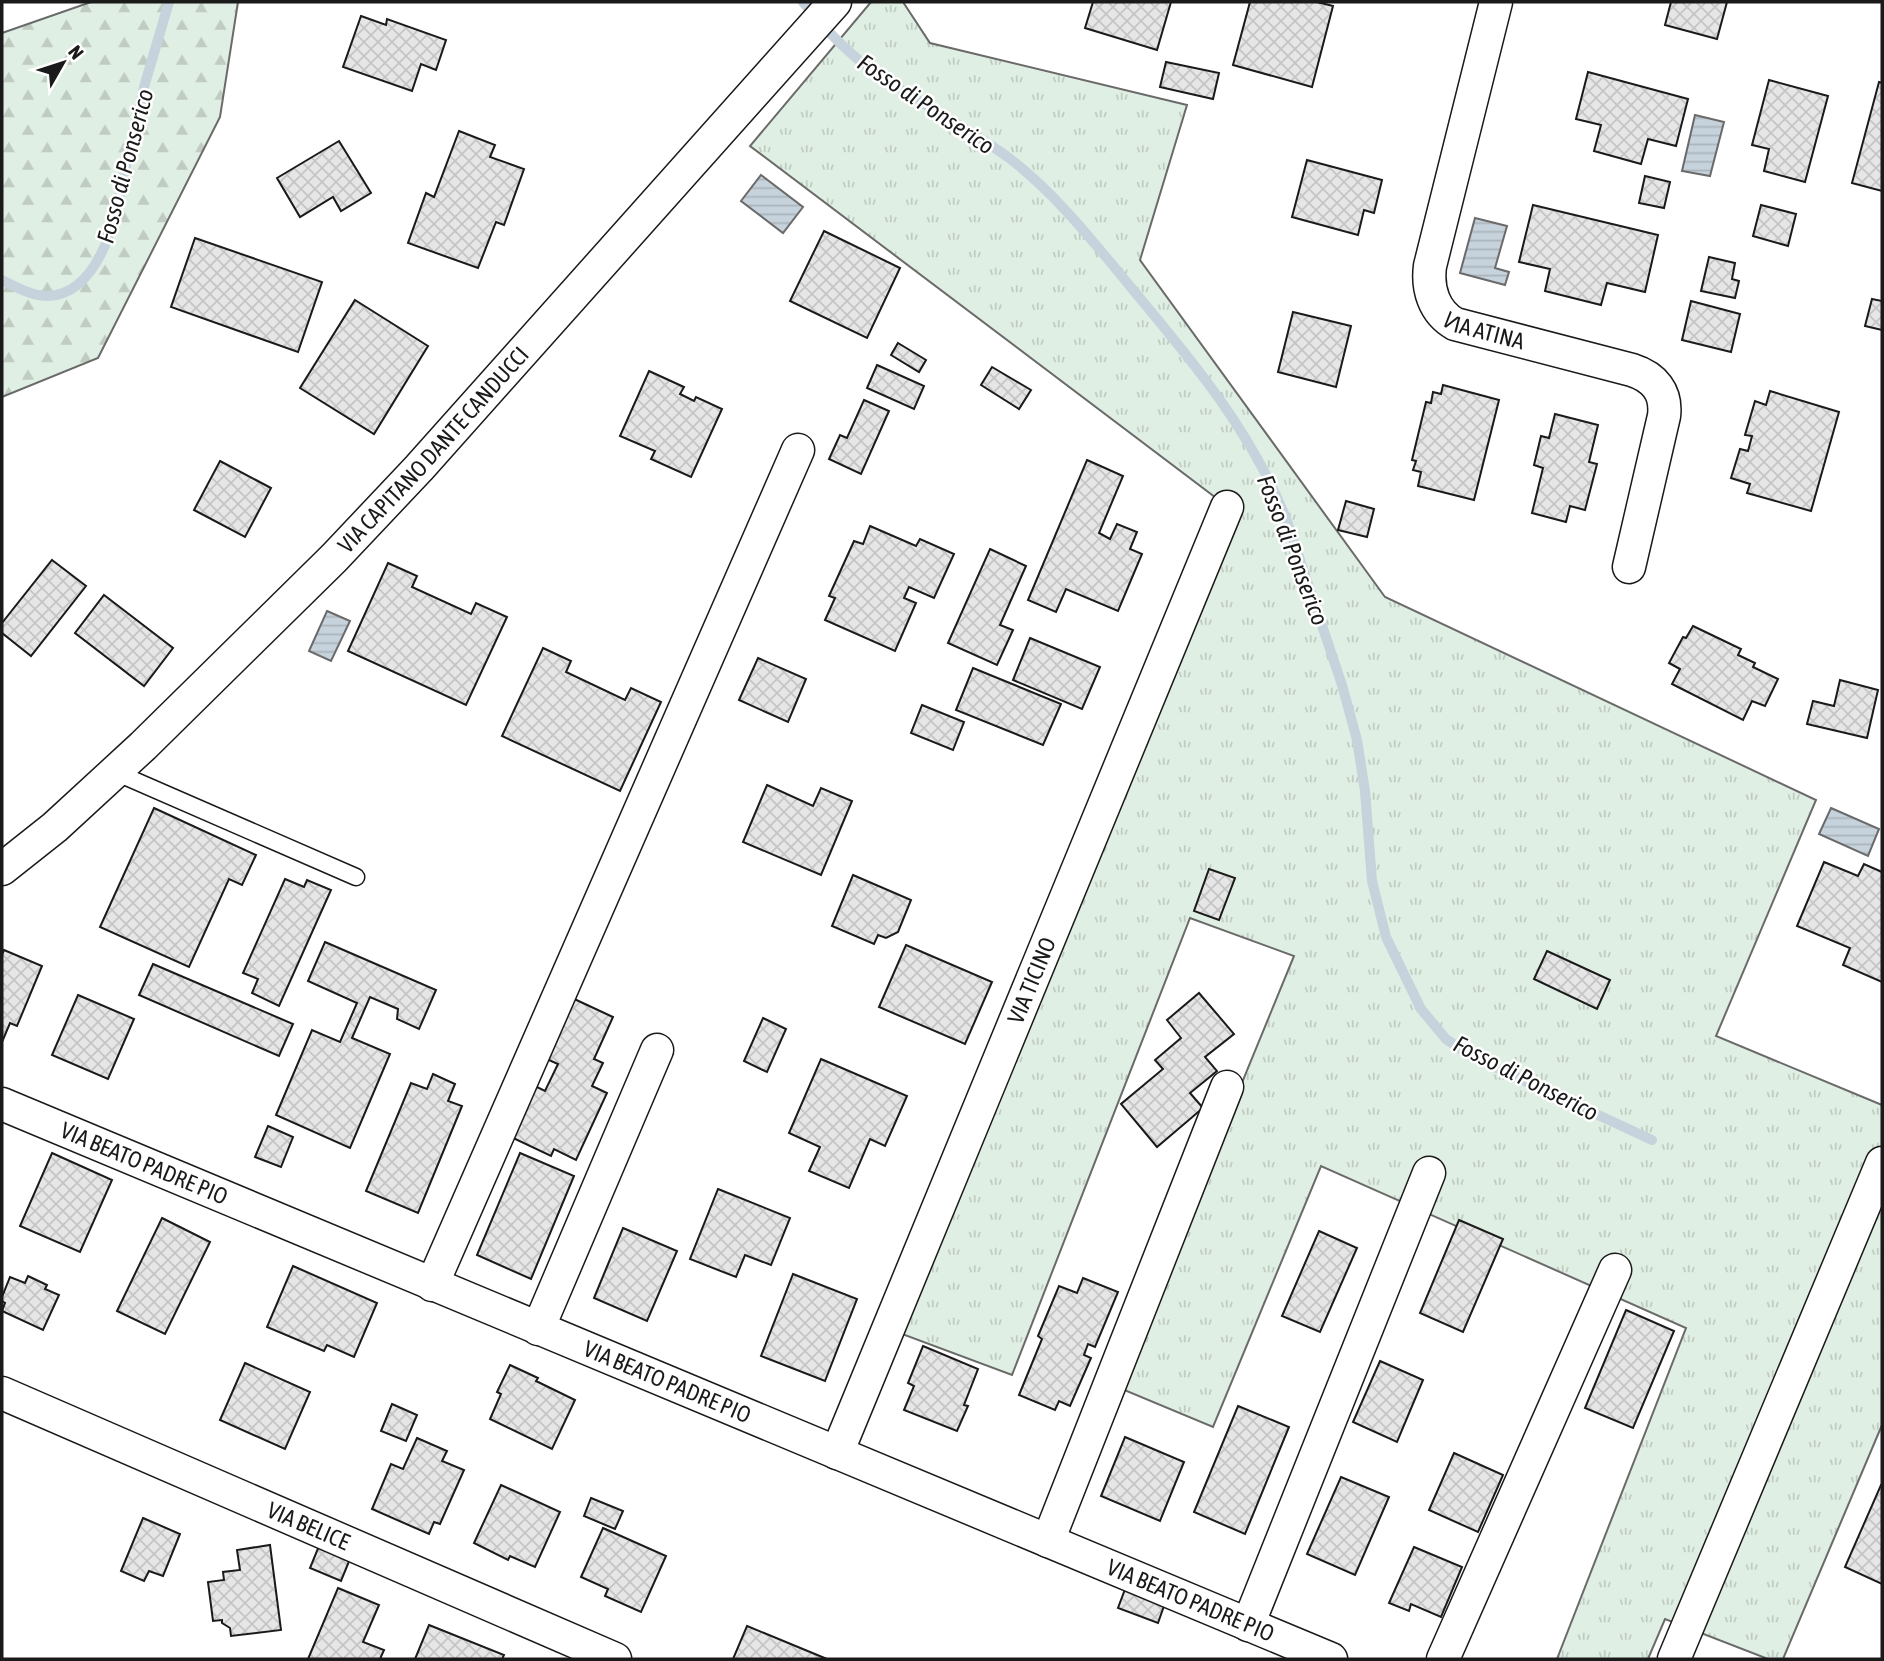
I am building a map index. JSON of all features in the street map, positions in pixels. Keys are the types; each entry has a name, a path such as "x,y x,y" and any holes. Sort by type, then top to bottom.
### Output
{"street":[{"name":"VIA CAPITANO DANTE CANDUCCI","path":"2,869 55,827 114,772 278,614 380,510 835,2"},
{"name":"VIA ATINA","path":"1496,2 1430,266 1431,293 1438,308 1455,324 1640,373 1657,386 1663,396 1664,416 1629,567"},
{"path":"432,1285 798,450"},
{"name":"VIA TICINO","path":"837,1453 1227,507"},
{"path":"538,1329 657,1051"},
{"path":"1048,1541 1227,1087"},
{"name":"VIA BEATO PADRE PIO","path":"2,1104 1331,1659"},
{"path":"1674,1659 1882,1163"},
{"path":"1248,1625 1429,1173"},
{"path":"1443,1659 1615,1270"},
{"name":"VIA BELICE","path":"2,1393 615,1659"}],"lane":[{"path":"114,772 356,877"}],"green space":[{"path":"91,2 238,2 220,117 98,358 2,397 2,33"},
{"path":"871,2 903,2 930,43 1187,105 1140,260 1385,597 1816,800 1716,1036 1882,1105 1882,1425 1783,1659 1768,1659 1665,1619 1648,1659 1557,1659 1686,1328 1321,1166 1213,1427 1117,1387 1294,956 1190,918 1012,1375 902,1334 1240,516 750,146"}],"shaded area":[{"path":"1695,115 1724,122 1710,176 1682,171"},
{"path":"761,175 803,207 783,233 741,201"},
{"path":"1475,218 1507,226 1495,268 1509,272 1505,285 1460,273"},
{"path":"327,611 350,621 331,661 309,651"},
{"path":"1831,808 1879,829 1868,856 1819,834"}],"building":[{"path":"1093,2 1171,2 1157,50 1085,28"},
{"path":"1250,2 1317,2 1333,6 1312,87 1233,65"},
{"path":"1671,2 1727,2 1717,39 1665,25"},
{"path":"361,16 386,25 387,19 446,40 436,70 421,64 412,91 343,67"},
{"path":"1166,62 1219,73 1213,99 1160,87"},
{"path":"1588,72 1688,99 1676,146 1648,139 1641,164 1594,151 1601,125 1576,119"},
{"path":"1769,80 1828,96 1805,182 1764,171 1769,149 1752,145"},
{"path":"1879,82 1882,83 1882,191 1852,183"},
{"path":"459,131 495,145 490,157 524,169 504,225 496,222 478,268 408,243 426,193 434,197"},
{"path":"339,141 371,193 341,211 333,197 300,217 277,178"},
{"path":"1307,160 1382,180 1374,213 1364,210 1358,235 1292,217"},
{"path":"1645,176 1670,182 1664,208 1639,203"},
{"path":"1533,205 1658,235 1645,292 1607,283 1601,305 1545,291 1550,269 1519,262"},
{"path":"1761,205 1796,214 1788,246 1753,236"},
{"path":"824,231 900,268 867,338 790,301"},
{"path":"195,238 322,282 298,352 171,307"},
{"path":"1709,257 1735,263 1732,279 1739,281 1735,298 1701,291"},
{"path":"1872,299 1882,301 1882,330 1865,326"},
{"path":"355,300 428,346 374,434 300,388"},
{"path":"1691,301 1740,314 1731,352 1682,340"},
{"path":"1293,312 1351,326 1336,387 1278,372"},
{"path":"898,343 926,360 919,372 891,355"},
{"path":"877,365 924,386 914,409 867,388"},
{"path":"992,367 1031,390 1019,409 981,385"},
{"path":"649,371 684,387 680,394 694,401 696,397 722,409 691,477 651,459 655,451 620,436"},
{"path":"1443,385 1499,400 1474,500 1418,486 1421,472 1413,470 1416,461 1412,460 1426,402 1431,403 1433,392 1441,394"},
{"path":"1770,391 1839,412 1811,511 1747,493 1750,484 1731,478 1740,449 1748,451 1752,436 1745,435 1755,401 1766,405"},
{"path":"864,400 889,411 861,474 829,459 840,435 847,438"},
{"path":"1555,414 1598,425 1589,462 1597,464 1585,510 1570,506 1566,522 1532,513 1543,468 1534,465 1541,436 1549,438"},
{"path":"1087,460 1123,476 1099,533 1110,539 1117,524 1137,532 1130,549 1142,554 1118,611 1066,589 1056,612 1028,600"},
{"path":"220,461 271,488 245,537 194,510"},
{"path":"1346,501 1374,509 1367,537 1338,530"},
{"path":"870,526 916,546 920,539 954,554 934,598 909,587 904,598 916,603 895,651 825,620 835,598 829,596 854,541 863,544"},
{"path":"990,549 1026,566 1000,625 1013,630 997,665 948,643"},
{"path":"52,560 86,586 31,656 2,633 2,623"},
{"path":"388,563 417,576 412,587 471,614 476,603 507,617 466,705 348,651"},
{"path":"104,595 173,648 144,686 75,633"},
{"path":"1693,626 1741,649 1738,655 1755,663 1753,667 1778,679 1765,706 1752,701 1743,720 1672,684 1680,669 1669,663 1683,637 1686,638"},
{"path":"1030,638 1100,667 1082,709 1013,680"},
{"path":"543,648 571,661 566,672 625,700 631,688 661,702 620,791 502,736"},
{"path":"758,658 806,679 788,722 739,700"},
{"path":"973,668 1061,704 1043,745 956,710"},
{"path":"1840,680 1878,690 1867,738 1807,724 1813,701 1834,706"},
{"path":"922,705 964,722 953,750 911,733"},
{"path":"767,785 813,806 821,788 852,801 821,875 743,842"},
{"path":"154,808 256,855 242,885 229,879 189,967 100,927"},
{"path":"1824,862 1858,876 1864,864 1882,872 1882,982 1843,965 1850,948 1797,926"},
{"path":"1209,869 1235,878 1219,920 1194,911"},
{"path":"853,875 911,900 898,932 886,938 878,935 874,944 832,926"},
{"path":"285,879 304,887 307,880 331,890 279,1006 252,993 258,979 243,973"},
{"path":"325,942 436,990 419,1029 397,1019 398,1009 370,997 352,1038 390,1054 350,1148 276,1115 312,1030 340,1042 357,1003 308,981"},
{"path":"906,945 992,982 965,1044 879,1007"},
{"path":"4,950 42,966 17,1026 10,1023 2,1042 2,955"},
{"path":"1547,951 1610,980 1597,1009 1534,979"},
{"path":"153,964 293,1024 279,1056 139,995"},
{"path":"1199,993 1234,1034 1205,1057 1217,1071 1190,1093 1203,1108 1157,1147 1121,1104 1163,1069 1155,1060 1181,1038 1167,1020"},
{"path":"78,995 134,1019 108,1079 52,1055"},
{"path":"570,997 613,1017 594,1059 603,1063 592,1086 607,1093 576,1160 554,1149 551,1156 511,1137 535,1086 545,1091 558,1064 542,1057"},
{"path":"763,1018 786,1029 767,1072 744,1061"},
{"path":"821,1059 907,1096 885,1146 870,1139 849,1188 809,1171 820,1147 789,1133"},
{"path":"433,1074 455,1084 448,1101 462,1106 418,1213 366,1191 411,1083 427,1089"},
{"path":"268,1126 293,1137 281,1167 255,1157"},
{"path":"52,1153 112,1180 80,1252 20,1226"},
{"path":"520,1153 574,1176 531,1279 477,1255"},
{"path":"718,1189 790,1218 771,1265 745,1255 736,1277 690,1259"},
{"path":"162,1218 210,1242 165,1334 117,1311"},
{"path":"1459,1220 1503,1239 1463,1332 1420,1313"},
{"path":"623,1228 677,1251 647,1321 594,1298"},
{"path":"1319,1231 1357,1248 1320,1332 1282,1316"},
{"path":"293,1266 377,1303 354,1357 327,1345 324,1351 267,1327"},
{"path":"793,1274 857,1299 825,1381 761,1356"},
{"path":"28,1276 47,1285 45,1289 59,1295 43,1330 2,1311 5,1303 2,1297 10,1277 25,1283"},
{"path":"1083,1278 1118,1292 1095,1347 1088,1344 1084,1355 1091,1358 1070,1406 1059,1401 1055,1410 1019,1395 1042,1339 1038,1336 1059,1286 1077,1293"},
{"path":"1626,1310 1674,1331 1633,1428 1585,1408"},
{"path":"923,1346 978,1369 964,1405 968,1406 957,1431 904,1410 914,1386 908,1383"},
{"path":"1380,1361 1423,1380 1397,1442 1353,1422"},
{"path":"245,1363 310,1392 285,1449 220,1420"},
{"path":"510,1365 575,1400 552,1449 490,1419 501,1394 497,1392"},
{"path":"392,1404 417,1415 406,1441 381,1431"},
{"path":"1238,1406 1289,1427 1245,1534 1194,1512"},
{"path":"1125,1437 1184,1462 1160,1521 1101,1496"},
{"path":"417,1438 447,1451 442,1461 464,1470 440,1524 434,1522 429,1534 372,1509 391,1464 403,1469"},
{"path":"1454,1453 1503,1475 1478,1532 1429,1510"},
{"path":"1341,1477 1389,1497 1355,1575 1307,1554"},
{"path":"501,1485 560,1512 535,1567 510,1556 508,1560 474,1543"},
{"path":"1882,1485 1882,1584 1845,1567"},
{"path":"591,1498 623,1511 615,1529 584,1516"},
{"path":"143,1518 180,1534 163,1576 149,1571 144,1581 121,1571"},
{"path":"603,1528 666,1556 641,1612 605,1596 608,1589 581,1577"},
{"path":"321,1541 352,1554 341,1581 310,1568"},
{"path":"270,1545 281,1630 231,1636 230,1628 222,1623 222,1620 213,1621 208,1582 224,1580 223,1572 240,1570 237,1550"},
{"path":"1414,1547 1462,1567 1441,1617 1411,1604 1409,1611 1389,1603"},
{"path":"1127,1584 1166,1600 1158,1623 1118,1608"},
{"path":"338,1588 379,1605 363,1642 384,1650 380,1659 308,1659"},
{"path":"429,1625 504,1655 502,1659 415,1659"},
{"path":"747,1626 827,1659 733,1659"}],"waterway":[{"name":"Fosso di Ponserico","path":"2,280 36,294 61,294 82,281 98,260 113,224 144,87 169,2"},
{"name":"Fosso di Ponserico","path":"803,2 836,40 865,65 993,146 1042,186 1087,234 1175,340 1238,426 1273,488 1287,521 1342,685 1357,740 1365,791 1372,881 1386,937 1421,1009 1446,1039 1471,1056 1652,1140"}]}
